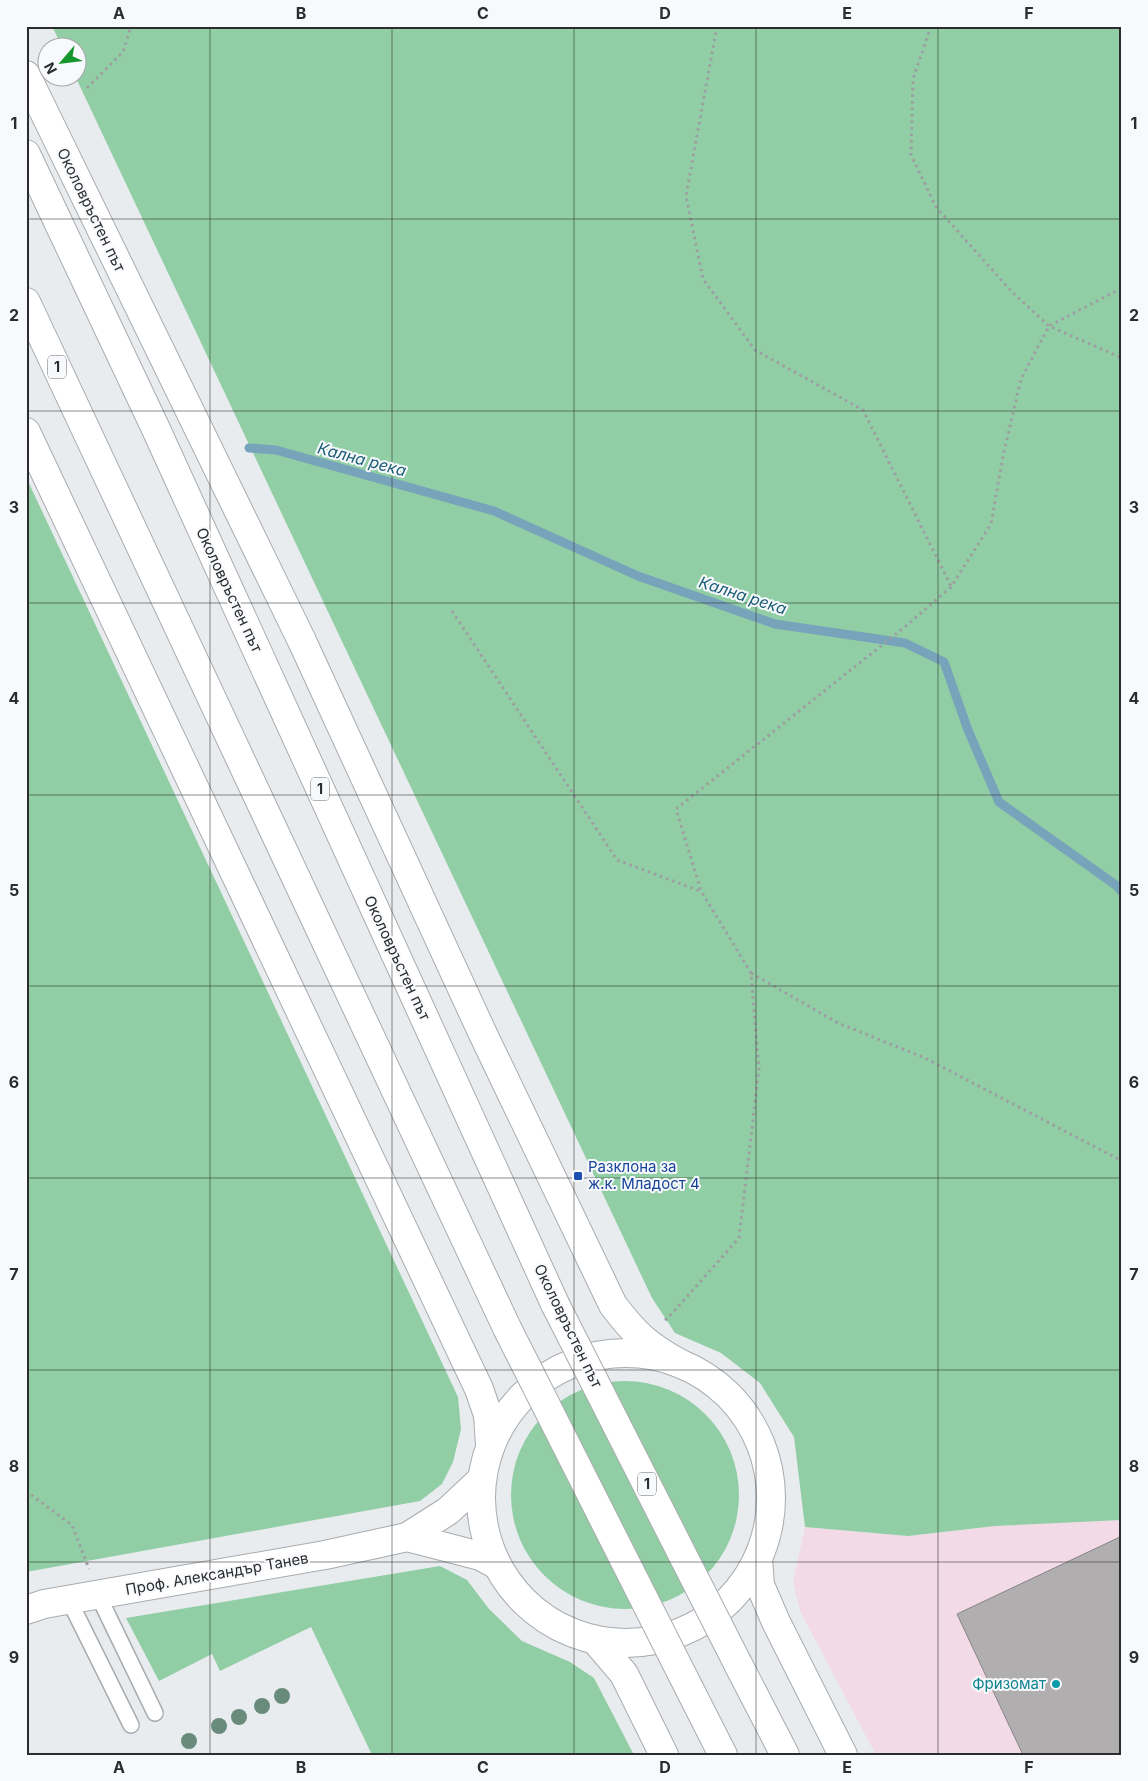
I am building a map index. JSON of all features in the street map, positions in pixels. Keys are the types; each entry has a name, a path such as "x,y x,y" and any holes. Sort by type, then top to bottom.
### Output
{"main road":[{"name":"Околовръстен път","path":"26,75 302,641 495,1058 613,1305 632,1330 654,1349 679,1363"},
{"name":"Околовръстен път","path":"26,154 155,427 555,1304 785,1755"},
{"name":"1","path":"26,302 507,1328 723,1755"},
{"path":"26,432 480,1389 488,1415 490,1445"},
{"path":"615,1353 639,1354 679,1363 702,1375 723,1391 741,1411 755,1433 765,1458 770,1483 768,1527 758,1558 746,1580 730,1599 712,1615 690,1628 668,1637 644,1642 620,1643 595,1640 571,1632 535,1610 511,1587 497,1565 486,1538 481,1509 481,1480 490,1445 506,1416 527,1391 553,1372 583,1359 615,1353"},
{"name":"Проф. Александър Танев","path":"26,1610 69,1600 325,1555 407,1537 448,1511 481,1480"},
{"name":"Проф. Александър Танев","path":"407,1537 480,1556 497,1565"},
{"path":"758,1558 760,1585 776,1622 843,1755"},
{"path":"595,1640 624,1674 664,1755"}],"lane":[{"path":"98,1595 155,1713"},
{"path":"69,1600 131,1725"}],"path":[{"path":"88,87 124,52 131,26"},
{"path":"717,26 686,196 704,279 756,350 863,410 951,587"},
{"path":"930,26 913,79 911,155 936,207 1012,292 1049,326 1122,358"},
{"path":"632,1330 668,1318 739,1238 759,1069 751,972 701,892 676,809 906,626 951,587 992,524 1003,456 1021,379 1049,326 1122,288"},
{"path":"452,611 617,860 701,892"},
{"path":"751,972 838,1023 925,1058 1122,1161"},
{"path":"26,1491 72,1525 98,1595"}],"shaded area":[{"path":"1122,1520 1122,1755 876,1755 800,1611 793,1582 805,1527 908,1536 995,1526"}],"green space":[{"path":"52,26 1122,26 1122,1520 995,1526 908,1536 805,1527 794,1437 760,1383 721,1353 675,1333 652,1298 81,88 88,88 88,38 58,38"},
{"path":"26,477 458,1397 461,1429 453,1462 442,1484 420,1501 26,1572"},
{"path":"614,1381 636,1381 669,1389 689,1400 706,1414 720,1431 731,1451 739,1484 735,1528 731,1539 720,1559 706,1576 689,1590 658,1605 636,1609 614,1609 592,1605 571,1596 552,1583 537,1568 524,1549 515,1528 511,1506 511,1484 515,1462 524,1441 537,1422 552,1407 571,1394 592,1385"},
{"path":"440,1566 467,1580 489,1609 522,1641 570,1662 594,1678 634,1755 372,1755 311,1627 220,1671 212,1654 159,1681 126,1618"}],"building":[{"name":"Фризомат","path":"1122,1536 1122,1755 1023,1755 957,1614"}],"waterway":[{"name":"Кална река","path":"249,448 276,450 494,511 638,576 775,624 905,643 944,662 968,730 999,802 1117,886 1122,892"}],"place":[{"name":"Разклона за ж.к. Младост 4","path":"578,1176"},
{"name":"Фризомат","path":"1056,1684"}]}
